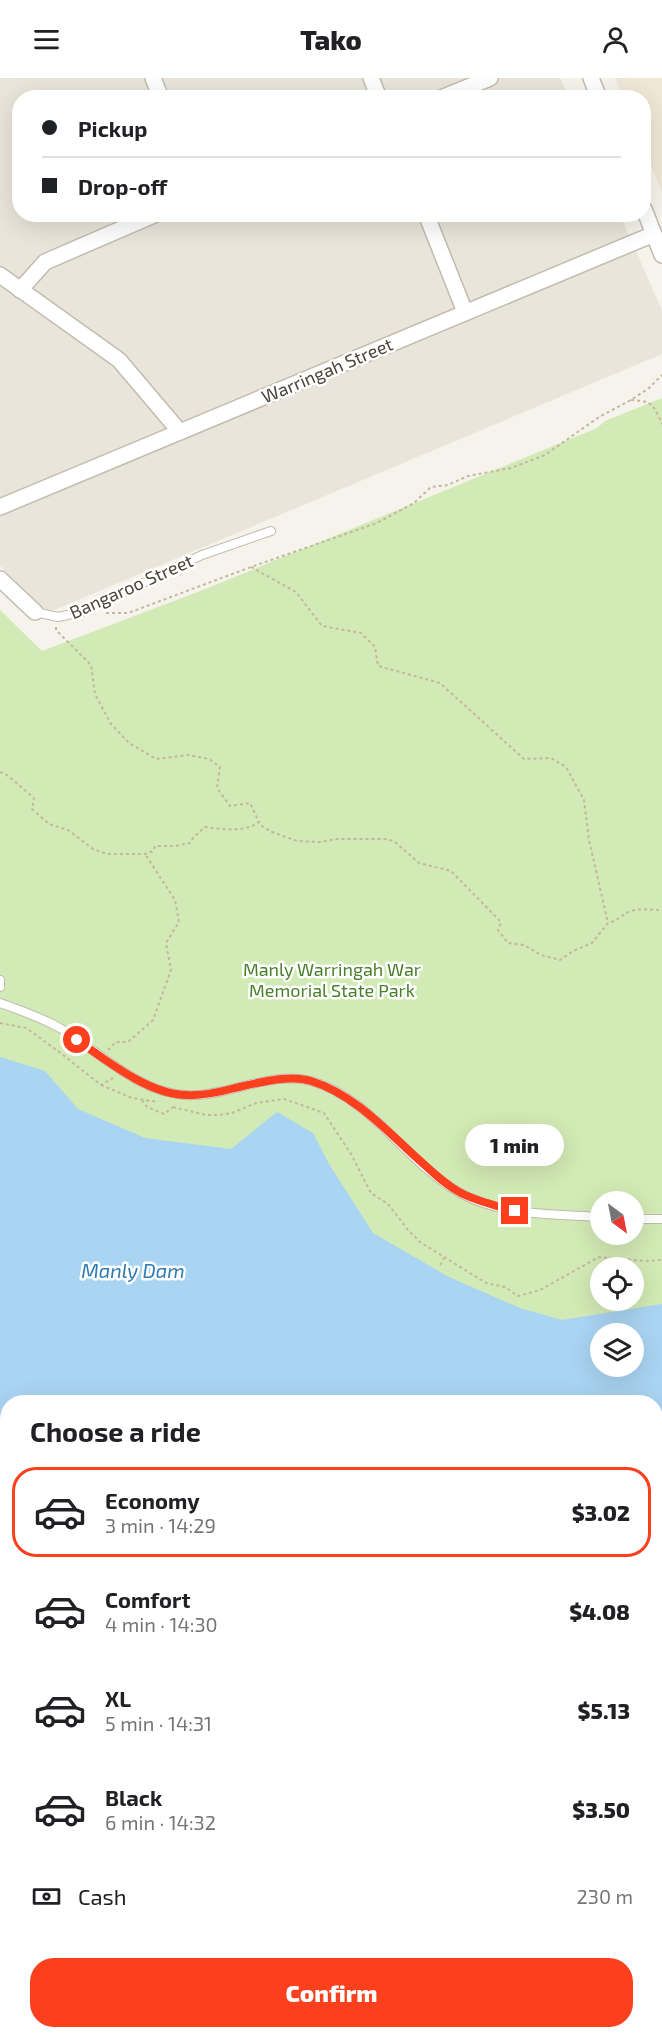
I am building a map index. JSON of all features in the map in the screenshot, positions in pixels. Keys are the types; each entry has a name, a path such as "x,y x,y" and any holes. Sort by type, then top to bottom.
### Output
{"street":[{"path":"461,90 490,78"},
{"path":"20,290 45,262 138,222"},
{"path":"429,222 465,312"},
{"path":"649,222 662,255"},
{"name":"Warringah Street","path":"0,507 654,234"},
{"path":"0,275 119,360 180,432"},
{"name":"Bangaroo Street","path":"0,579 35,612"}],"lane":[{"name":"Bangaroo Street","path":"35,612 58,617 82,612 202,555 271,531"},
{"path":"0,980 0,987"},
{"path":"0,1002 59,1028 123,1072 159,1089 185,1095 221,1091 260,1082 285,1079 310,1080 345,1096 462,1194 515,1211 590,1216"},
{"path":"644,1219 662,1219"}],"path":[{"path":"82,612 128,614 251,567 377,523 414,503 431,487 448,485 468,476 511,468 545,455 599,417 649,388 662,375"},
{"path":"631,400 646,401 656,408 662,424"},
{"path":"251,567 296,592 322,626 361,633 375,647 378,666 440,683 524,759 551,758 566,767 584,800 589,840 608,923"},
{"path":"58,617 56,630 91,665 95,694 111,724 129,743 156,759 189,755 209,759 220,767 217,788 230,806 250,803 261,826 272,832 297,841 387,839 395,842 419,863 451,871 501,922 498,930 508,943 524,945 541,955 560,960 573,951 592,943 608,923 617,921 629,912 662,910"},
{"path":"0,772 7,774 34,798 32,809 49,824 68,830 93,849 107,854 145,854 153,851 155,846 190,843 205,827 250,828 259,822"},
{"path":"96,1053 108,1051 116,1042 128,1042 153,1020 171,970 166,943 179,922 175,900 145,854"},
{"path":"0,1023 26,1028 58,1050 101,1085 142,1100 164,1102"},
{"path":"101,1085 123,1072"},
{"path":"173,1107 200,1114 219,1115 232,1113 256,1103 284,1099 324,1113 351,1154 371,1193 388,1204 420,1242 486,1283 505,1287 518,1296 540,1290 599,1257 645,1261 662,1260"},
{"path":"142,1100 147,1107 164,1114 173,1107 174,1103 178,1103"},
{"path":"440,1265 444,1258"}],"shaded area":[{"path":"0,78 560,78 566,90 12,90 12,222 623,222 662,310 662,354 47,613 0,566"},
{"path":"615,78 662,78 662,193 651,166 651,90 620,90"}],"green space":[{"name":"Manly Warringah War Memorial State Park","path":"662,398 662,1395 0,1395 0,610 42,651 203,590 597,428 605,421"}],"water":[{"name":"Manly Dam","path":"0,1057 45,1071 78,1109 145,1138 231,1149 277,1112 313,1133 329,1164 373,1233 449,1277 520,1308 562,1320 618,1311 644,1311 644,1307 662,1304 662,1395 0,1395"}],"route":[{"path":"77,1040 124,1072 159,1089 185,1095 221,1091 260,1082 285,1079 310,1080 345,1096 462,1194 515,1211"}]}
